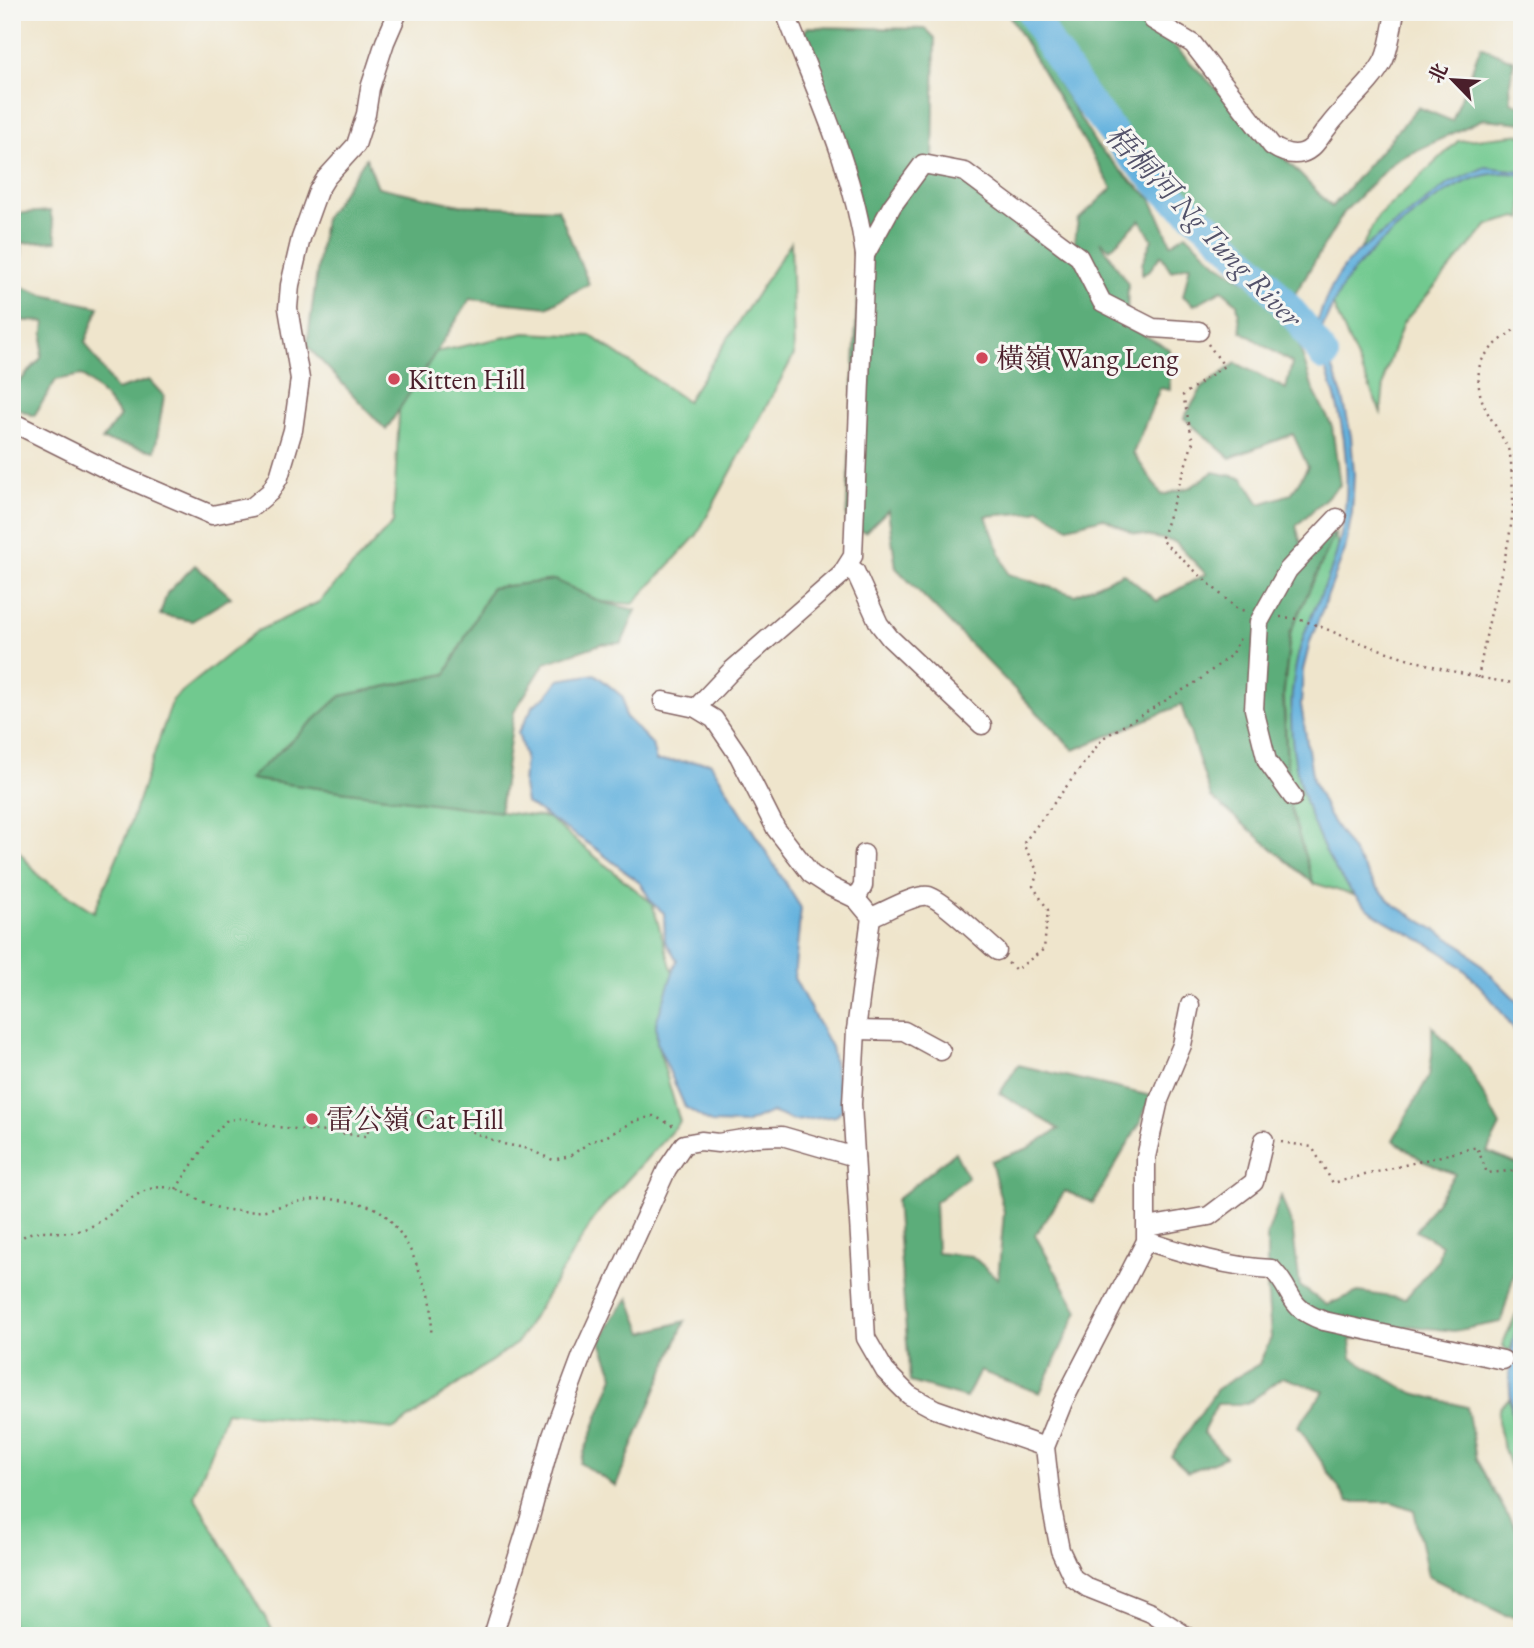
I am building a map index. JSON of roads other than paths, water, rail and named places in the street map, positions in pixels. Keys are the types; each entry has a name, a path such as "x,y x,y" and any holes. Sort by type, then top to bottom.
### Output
{"street":[{"path":"12,422 112,472 212,515 252,507 270,492 279,477 293,430 300,379 288,307 301,238 318,191 326,178 356,145 366,114 370,88 398,12"},
{"path":"696,708 731,671 848,567 853,556 865,255 860,217 829,118 785,12"},
{"path":"1148,12 1153,20 1193,44 1272,146 1282,153 1293,154 1304,153 1313,146 1344,106 1368,82 1384,59 1395,12"},
{"path":"865,255 892,206 923,164 965,172 1079,257 1102,302 1153,328 1199,331"},
{"path":"1293,797 1266,761 1254,709 1261,615 1288,570 1336,518"},
{"path":"848,567 855,571 880,624 890,638 982,726"},
{"path":"663,701 696,708 714,719 738,756 776,829 811,874 856,899 871,917 856,1030 852,1104 866,1338 885,1371 909,1395 935,1409 1045,1447"},
{"path":"856,899 863,886 864,854"},
{"path":"871,917 919,897 929,896 997,951"},
{"path":"1186,1636 1151,1613 1088,1588 1073,1578 1060,1550 1045,1447 1063,1402 1146,1234 1146,1157 1158,1100 1182,1045 1190,1005"},
{"path":"856,1030 904,1031 942,1051"},
{"path":"493,1636 552,1436 583,1353 667,1169 684,1144 782,1136 855,1157"},
{"path":"1146,1234 1209,1216 1254,1182 1264,1140"},
{"path":"1146,1234 1202,1259 1272,1269 1283,1280 1290,1299 1306,1314 1325,1321 1503,1360"}],"water":[{"name":"梧桐河 Ng Tung River","path":"1485,167 1522,171 1522,175 1495,173 1470,180 1421,209 1356,268 1346,281 1318,338 1326,349 1343,398 1351,436 1354,474 1352,513 1345,550 1310,642 1303,670 1301,705 1313,781 1329,816 1375,885 1393,904 1462,946 1522,1007 1522,1042 1489,997 1461,967 1367,908 1344,882 1317,834 1305,801 1295,760 1291,718 1298,655 1334,562 1342,529 1346,485 1344,440 1335,396 1326,369 1301,329 1301,323 1314,334 1330,290 1342,269 1358,252 1448,184"},
{"path":"595,674 623,697 625,716 652,744 656,761 710,762 801,908 794,978 831,1047 843,1108 836,1116 795,1121 771,1112 745,1124 711,1123 685,1107 657,1043 656,1023 677,960 665,941 664,913 652,903 641,884 595,848 526,803 523,786 525,757 518,733 534,705 547,695 559,680"},
{"path":"1522,1313 1522,1455 1513,1420 1510,1365"}],"waterway":[{"name":"梧桐河 Ng Tung River","path":"1032,12 1048,42 1086,99 1128,152 1169,194 1214,231 1261,276 1301,323 1324,356"}],"place":[{"name":"橫嶺 Wang Leng","path":"982,358"},
{"name":"Kitten Hill","path":"394,379"},
{"name":"雷公嶺 Cat Hill","path":"312,1119"}]}
